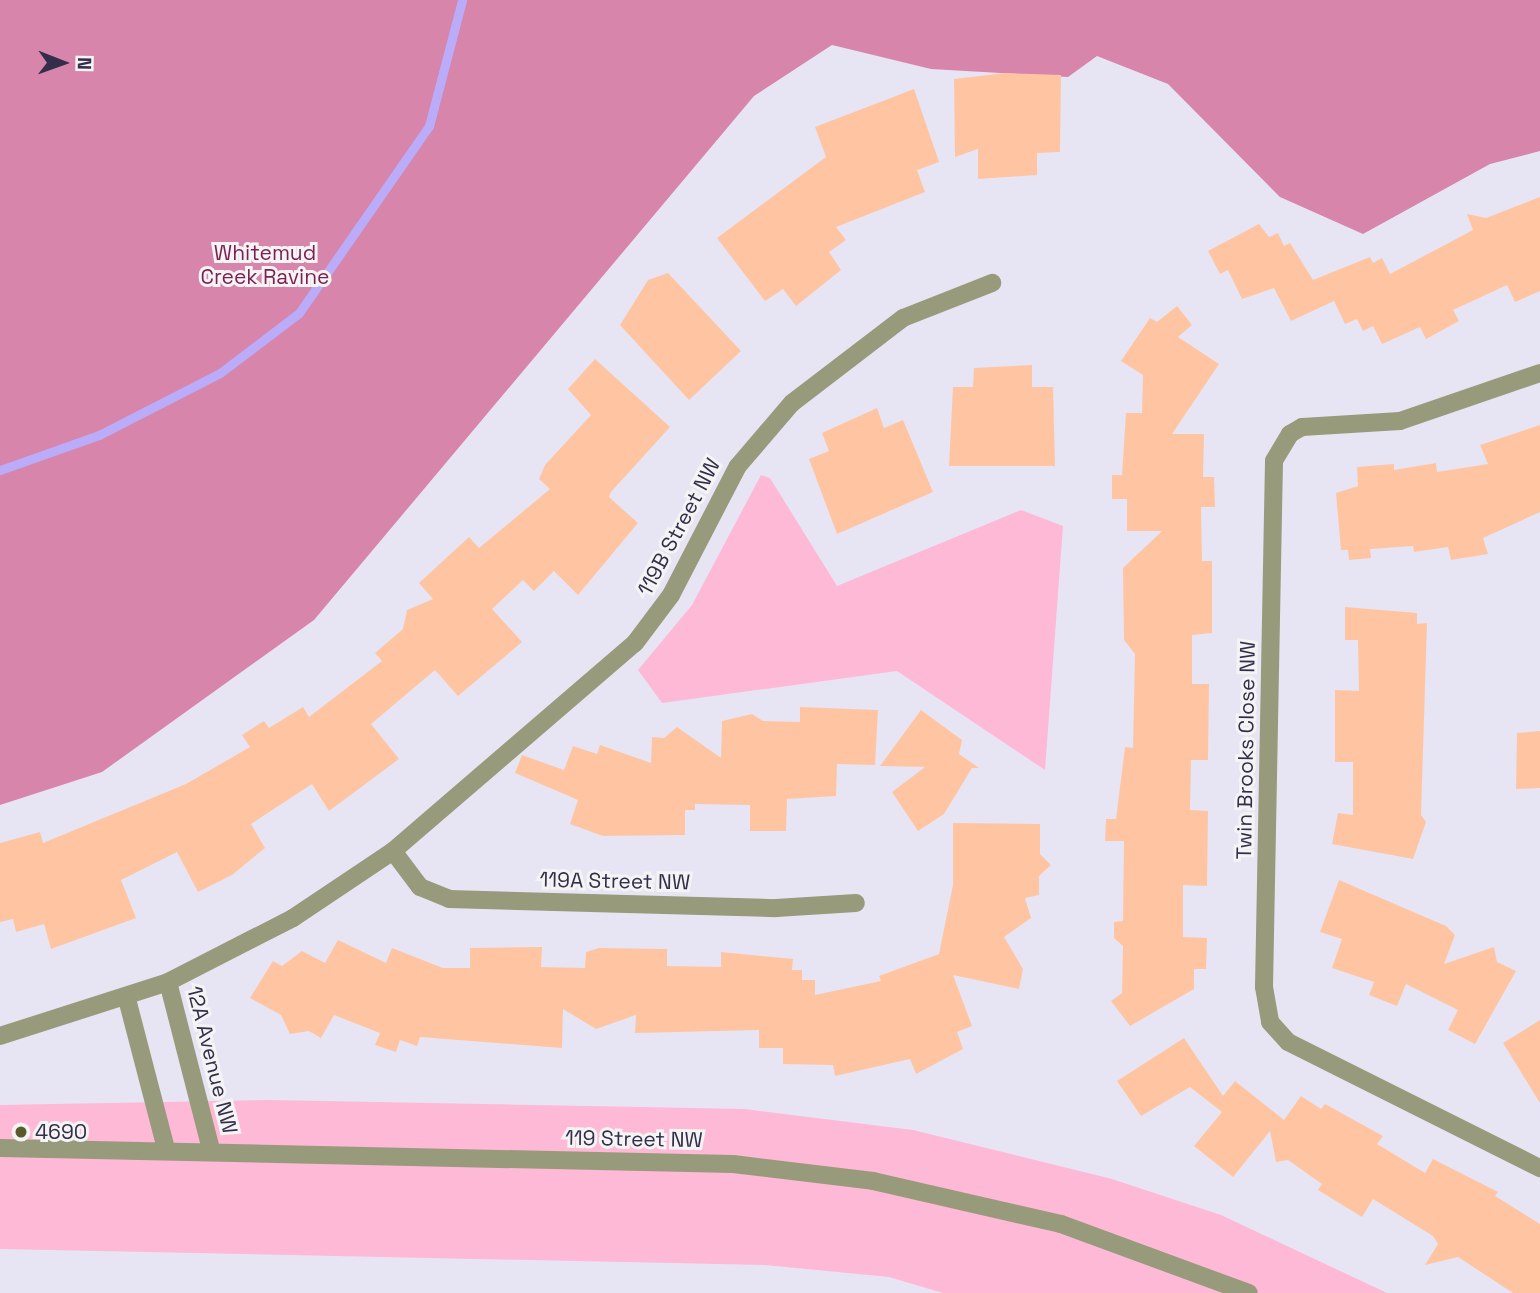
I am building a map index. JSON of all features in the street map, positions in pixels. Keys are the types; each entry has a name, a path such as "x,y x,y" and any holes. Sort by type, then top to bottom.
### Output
{"street":[{"name":"119B Street NW","path":"393,851 635,643 671,595 738,466 792,403 903,318 992,283"},
{"name":"Twin Brooks Close NW","path":"1540,373 1401,422 1302,427 1290,433 1273,461 1264,987 1270,1022 1288,1042 1540,1168"},
{"name":"119A Street NW","path":"393,851 420,887 449,899 776,908 856,904"},
{"path":"0,1036 127,999 168,982 293,918 393,851"},
{"name":"12A Avenue NW","path":"168,982 211,1150"},
{"path":"127,999 166,1149"},
{"name":"119 Street NW","path":"0,1148 166,1149 733,1164 873,1181 1061,1224 1249,1293"}],"shaded area":[{"path":"761,475 770,478 837,586 1021,510 1063,526 1045,770 897,671 662,703 638,670 692,605"},
{"path":"269,1100 745,1109 913,1130 1112,1179 1221,1215 1387,1293 943,1293 889,1277 765,1265 0,1249 0,1105"}],"green space":[{"name":"Whitemud Creek Ravine","path":"0,0 1540,0 1540,151 1490,164 1363,234 1280,197 1168,84 1097,56 1068,77 931,69 832,45 754,96 314,620 102,772 0,805"}],"building":[{"path":"1005,73 1061,75 1060,152 1037,153 1037,175 978,179 978,149 955,157 954,79"},
{"path":"914,89 939,162 917,170 925,192 836,227 846,240 829,252 841,270 796,306 783,289 765,301 717,238 826,157 815,127"},
{"path":"1540,197 1540,291 1515,302 1507,285 1453,310 1459,321 1426,339 1420,327 1382,344 1373,326 1363,331 1357,319 1345,324 1334,301 1291,321 1274,288 1242,299 1228,270 1220,274 1208,251 1259,224 1269,237 1278,233 1284,246 1290,243 1313,280 1370,257 1373,263 1382,258 1390,274 1473,230 1467,214 1486,218"},
{"path":"668,273 741,351 689,400 620,325 648,280"},
{"path":"1177,306 1192,325 1178,337 1219,364 1172,434 1204,434 1203,477 1214,477 1215,507 1201,507 1202,561 1212,561 1212,633 1192,635 1192,684 1209,684 1208,760 1191,760 1190,810 1208,811 1207,886 1183,885 1183,937 1207,938 1206,969 1194,969 1194,989 1130,1026 1111,1001 1122,993 1123,946 1114,938 1114,922 1123,921 1124,841 1105,841 1106,819 1116,819 1125,747 1133,748 1135,654 1124,640 1123,568 1162,531 1127,531 1127,499 1112,499 1112,475 1122,475 1126,413 1142,413 1143,375 1121,361 1150,318 1157,322"},
{"path":"595,359 670,427 611,492 609,497 638,523 578,595 554,571 534,591 523,580 492,609 522,642 458,696 435,670 371,724 399,759 329,811 312,784 251,824 265,848 232,875 198,892 177,852 121,880 136,918 51,949 44,924 16,932 13,919 0,922 0,843 40,832 43,843 186,784 250,747 242,735 264,721 269,728 303,707 309,717 382,661 375,653 403,629 407,610 433,599 419,583 469,537 479,548 550,489 539,479 545,465 591,415 568,389"},
{"path":"1032,365 1032,387 1053,387 1055,466 949,466 953,387 973,387 974,368"},
{"path":"877,408 884,428 903,420 933,492 837,534 809,459 829,451 822,433"},
{"path":"1540,425 1540,512 1483,538 1488,554 1451,560 1448,547 1414,552 1413,546 1370,549 1371,558 1349,560 1348,550 1341,550 1336,493 1358,486 1357,467 1394,464 1394,470 1436,463 1437,472 1488,464 1480,445"},
{"path":"1345,607 1417,613 1417,624 1427,623 1421,815 1426,822 1413,859 1332,844 1338,813 1353,815 1353,762 1335,762 1335,690 1359,691 1358,640 1345,640"},
{"path":"800,707 878,710 875,765 837,764 836,796 787,799 786,831 750,831 750,805 695,804 695,810 685,810 685,835 603,836 570,824 578,800 515,773 522,755 564,770 573,746 597,754 600,745 651,763 652,737 664,738 677,727 721,758 722,721 752,714 763,721 800,722"},
{"path":"921,710 962,740 959,754 979,768 972,768 944,814 918,831 892,792 925,767 880,766"},
{"path":"1540,731 1540,788 1516,789 1517,733"},
{"path":"953,823 1040,824 1040,854 1051,865 1039,876 1039,895 1025,898 1031,918 1004,937 1023,969 1019,989 953,975 972,1026 957,1032 963,1049 916,1074 910,1059 835,1076 833,1065 783,1064 783,1048 759,1048 759,1030 635,1033 636,1015 596,1029 563,1009 562,1048 420,1037 417,1046 400,1040 396,1052 375,1045 380,1033 334,1015 321,1038 309,1031 290,1034 281,1015 250,998 273,961 282,966 302,951 325,963 338,940 386,963 392,948 443,968 470,968 470,948 542,947 541,967 585,968 586,952 599,948 667,949 667,966 721,967 721,952 793,959 792,970 802,970 802,980 815,980 815,995 881,981 879,976 939,954 953,885"},
{"path":"1339,880 1446,926 1455,935 1444,964 1494,947 1497,962 1516,971 1475,1044 1448,1030 1458,1010 1406,984 1397,1006 1369,995 1374,982 1332,968 1342,939 1320,932"},
{"path":"1540,1020 1540,1103 1503,1043"},
{"path":"1184,1038 1223,1096 1235,1081 1284,1120 1301,1096 1321,1109 1325,1104 1383,1136 1377,1144 1425,1173 1433,1159 1498,1192 1495,1196 1540,1224 1540,1293 1513,1293 1458,1257 1425,1265 1438,1244 1433,1236 1373,1199 1362,1217 1318,1190 1322,1184 1288,1160 1276,1162 1270,1131 1233,1177 1194,1146 1222,1112 1190,1087 1141,1116 1117,1081"}],"waterway":[{"path":"0,470 99,435 220,373 299,313 429,126 462,0"}],"place":[{"name":"4690","path":"21,1132"}]}
